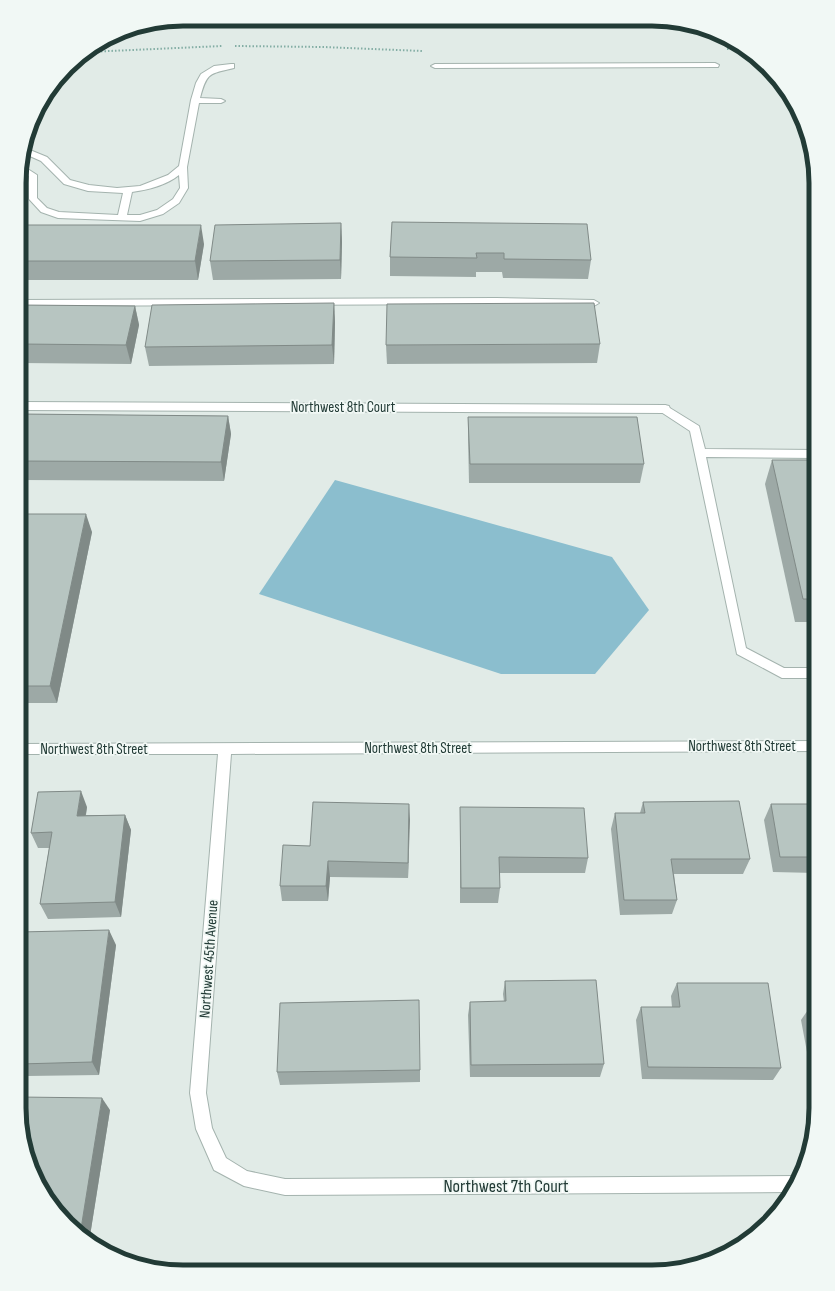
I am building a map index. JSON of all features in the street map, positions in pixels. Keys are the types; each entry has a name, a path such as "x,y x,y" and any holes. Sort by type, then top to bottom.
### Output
{"street":[{"path":"435,66 715,65"},
{"path":"26,170 33,174 33,199 44,210 58,216 140,218 160,212 176,200 184,188 183,167 195,100 200,83 205,74 217,68 231,66"},
{"path":"195,100 221,101"},
{"path":"29,152 44,159 67,182 88,188 117,191 142,188 156,183 171,176 183,167"},
{"path":"122,217 128,190"},
{"path":"26,303 594,302"},
{"name":"Northwest 8th Court","path":"26,406 665,408 695,428 700,453"},
{"path":"809,454 700,453 740,651 782,673 809,673"},
{"name":"Northwest 8th Street","path":"26,749 809,746"},
{"name":"Northwest 45th Avenue","path":"220,1164 204,1129 198,1093 225,749"},
{"name":"Northwest 7th Court","path":"220,1164 244,1178 285,1187 790,1184"}],"path":[{"path":"97,52 224,46"},
{"path":"232,46 323,47 426,51"},
{"path":"723,49 734,49"}],"water":[{"path":"335,480 612,557 649,610 595,674 501,674 259,594"}],"building":[{"path":"392,222 587,224 591,260 504,259 504,253 476,253 477,258 390,257"},
{"path":"341,223 340,260 210,261 215,225"},
{"path":"26,225 201,225 195,261 26,261"},
{"path":"334,303 332,345 145,347 152,305"},
{"path":"594,303 600,344 386,345 387,304"},
{"path":"26,305 135,306 126,345 26,344"},
{"path":"26,414 228,416 221,462 26,461"},
{"path":"468,417 637,417 644,464 470,464"},
{"path":"772,460 809,460 809,599 803,599"},
{"path":"26,514 86,514 50,686 26,686"},
{"path":"81,791 77,816 125,815 115,902 40,904 52,832 31,833 38,792"},
{"path":"739,801 750,859 671,859 677,900 624,900 615,813 645,813 643,802"},
{"path":"313,802 409,804 408,863 328,861 326,886 280,886 283,845 310,846"},
{"path":"771,804 809,804 809,857 780,857"},
{"path":"460,807 584,808 588,858 499,857 500,888 461,888"},
{"path":"109,930 92,1062 26,1064 26,932"},
{"path":"596,980 604,1064 471,1065 470,1002 506,1001 505,981"},
{"path":"677,983 768,983 781,1068 648,1067 641,1007 680,1007"},
{"path":"419,1000 420,1070 277,1072 280,1003"},
{"path":"26,1097 102,1098 81,1228 58,1204 42,1178 34,1159 27,1129"}]}
